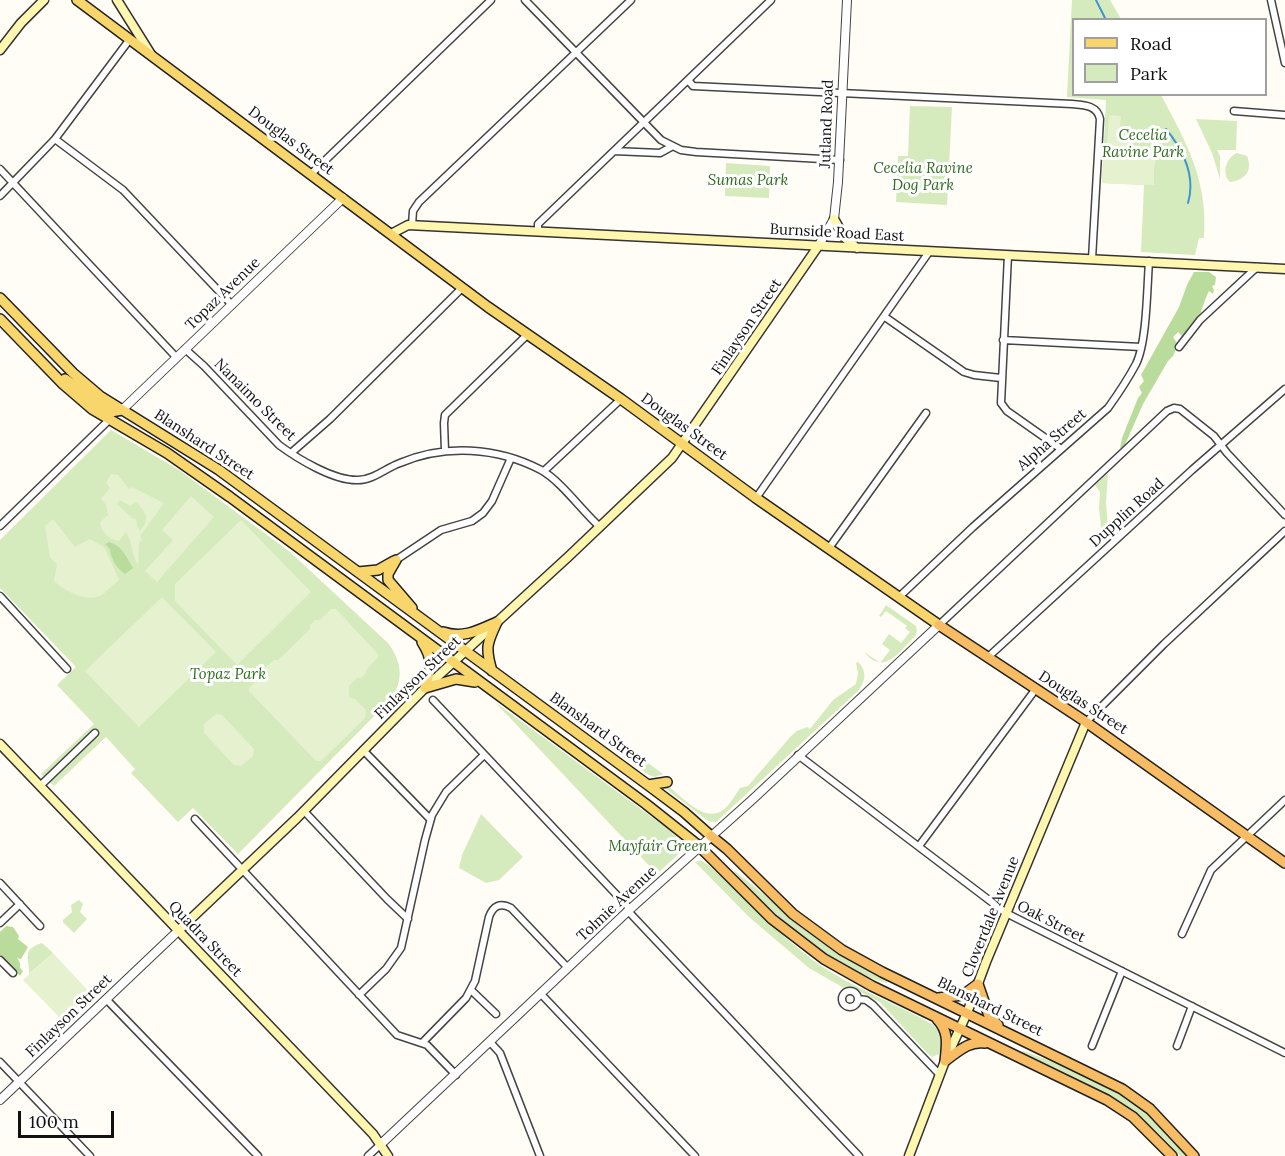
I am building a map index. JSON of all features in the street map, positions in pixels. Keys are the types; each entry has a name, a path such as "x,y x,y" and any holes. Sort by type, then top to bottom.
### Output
{"highway":[{"name":"Douglas Street","path":"939,625 1086,722 1285,863"},
{"name":"Blanshard Street","path":"711,836 793,914 824,938 859,960 1106,1080 1137,1099 1163,1121 1194,1156"},
{"name":"Blanshard Street","path":"699,846 772,919 803,944 847,973 1107,1100 1133,1117 1172,1156"},
{"path":"936,998 963,994 978,984 989,1016 1003,1030"},
{"path":"933,1016 943,1026 948,1037 945,1061"},
{"path":"945,1061 963,1047 974,1042 994,1044"}],"main road":[{"path":"0,50 21,23 44,0"},
{"name":"Douglas Street","path":"77,0 462,288 621,399 756,498 939,625"},
{"path":"119,2 152,56"},
{"path":"834,219 845,238 857,248"},
{"name":"Burnside Road East","path":"391,234 405,225 412,225 1285,269"},
{"name":"Finlayson Street","path":"178,931 304,811 425,688 672,458 819,245"},
{"name":"Blanshard Street","path":"0,298 80,380 122,410 219,470 648,785 711,836"},
{"name":"Blanshard Street","path":"0,319 75,396 109,420 167,453 231,496 646,804 699,846"},
{"path":"43,364 111,412 116,413 122,410"},
{"path":"358,572 378,570 396,560"},
{"path":"396,560 388,574 388,580 406,599 414,613"},
{"path":"436,629 462,635 497,622"},
{"path":"492,670 487,655 488,642 497,622"},
{"path":"420,638 429,652 432,665 425,688"},
{"path":"425,688 456,679 467,679 482,684"},
{"name":"Cloverdale Avenue","path":"912,1155 945,1061 967,1013 1086,722"},
{"name":"Quadra Street","path":"0,744 374,1134 388,1156"},
{"path":"648,785 667,782"}],"street":[{"path":"310,175 491,0"},
{"path":"525,0 661,140 671,147 696,152 840,160"},
{"path":"412,225 413,211 419,202 631,0"},
{"path":"538,231 538,224 771,0"},
{"name":"Jutland Road","path":"819,245 834,219 840,160 847,0"},
{"path":"1271,0 1285,63"},
{"path":"0,196 55,139 130,39"},
{"path":"688,80 693,86 1086,105 1097,111 1100,119 1092,259"},
{"path":"1234,111 1285,116"},
{"path":"55,139 123,190 232,305"},
{"path":"614,151 660,153 671,147"},
{"path":"0,169 176,357"},
{"name":"Topaz Avenue","path":"122,410 343,198"},
{"path":"756,498 929,252"},
{"path":"1008,255 1001,403 1007,411 1060,449"},
{"name":"Alpha Street","path":"899,597 973,527 1107,408 1136,363 1142,347 1149,261"},
{"path":"1179,346 1200,320 1257,267"},
{"path":"291,453 330,419 462,288"},
{"path":"885,317 964,372 1001,378"},
{"path":"445,451 446,415 527,335"},
{"path":"1003,340 1142,347"},
{"name":"Nanaimo Street","path":"185,349 273,439 291,453 319,468 344,478 357,480 366,479 417,456 468,450 494,453 544,471 600,527"},
{"name":"Dupplin Road","path":"987,658 1285,389"},
{"path":"544,471 621,399"},
{"path":"939,625 1167,411 1174,408 1180,409 1211,433 1285,514"},
{"path":"829,548 926,413"},
{"path":"0,526 109,420"},
{"path":"396,560 441,530 472,520 483,513 492,501 511,458"},
{"path":"1086,722 1160,647 1285,531"},
{"path":"0,596 68,669"},
{"name":"Tolmie Avenue","path":"368,1156 629,910 772,782 798,755 939,625"},
{"path":"919,846 1035,690"},
{"path":"432,700 859,1156"},
{"path":"40,786 95,733"},
{"path":"363,750 430,819"},
{"path":"359,995 395,958 405,937 430,819 446,792 484,755"},
{"name":"Oak Street","path":"798,755 1006,913 1285,1053"},
{"path":"1182,934 1211,870 1285,800"},
{"path":"304,811 408,919"},
{"path":"195,819 397,1035 423,1042 456,1075"},
{"path":"0,883 40,926"},
{"path":"0,923 20,904"},
{"path":"423,1042 471,990 493,909 501,905 511,908 568,968"},
{"name":"Finlayson Street","path":"0,1100 178,931"},
{"path":"0,960 13,973"},
{"path":"1092,1046 1122,971"},
{"path":"471,990 496,1014"},
{"path":"541,994 694,1156"},
{"path":"106,999 258,1156"},
{"path":"858,999 866,1000 873,1005 940,1075"},
{"path":"1177,1046 1192,1006"},
{"path":"490,1042 500,1053 540,1156"},
{"path":"0,1062 90,1156"}],"green space":[{"name":"Cecelia Ravine Park","path":"1072,0 1110,0 1120,18 1072,18 1072,96 1162,96 1194,163 1203,198 1204,238 1199,238 1195,255 1141,252 1144,185 1102,183 1106,100 1067,97"},
{"name":"Cecelia Ravine Dog Park","path":"910,106 952,107 947,205 896,202 898,156 908,156"},
{"path":"1109,115 1121,116 1120,129 1133,131 1132,145 1157,149 1154,185 1102,183"},
{"name":"Cecelia Ravine Park","path":"1196,119 1237,121 1236,150 1217,150 1220,156 1220,179 1212,153"},
{"path":"1237,153 1247,156 1249,166 1244,177 1230,182 1225,170 1230,158"},
{"name":"Sumas Park","path":"726,163 770,166 769,198 725,196"},
{"path":"1194,272 1209,272 1216,277 1215,285 1212,286 1213,294 1209,291 1200,316 1185,336 1178,332 1173,337 1178,345 1173,356 1143,404 1124,447 1120,448 1138,398 1142,393 1139,387 1144,381 1141,375 1179,307"},
{"name":"Topaz Park","path":"111,430 179,470 290,552 388,643 399,664 398,685 391,699 238,854 193,808 178,822 131,773 135,769 106,737 54,786 41,774 94,724 57,685 76,667 0,588 0,540"},
{"path":"1108,473 1106,503 1109,537 1100,546 1096,544 1101,531 1100,492 1095,485"},
{"path":"111,474 118,475 129,489 132,487 164,503 140,536 142,540 139,542 138,565 126,532 119,541 107,535 101,527 100,523 106,516 110,516 101,498 110,488 106,482","holes":["120,500 130,506 136,502 146,516 140,531 136,519 117,504"]},
{"path":"191,496 214,517 157,582 145,571 173,540 162,530"},
{"path":"53,519 75,547 90,539 105,548 119,580 102,595 81,597 69,592 54,581 57,564 50,558 45,526"},
{"path":"241,520 311,592 237,665 175,601 175,584"},
{"path":"109,542 120,549 133,568 125,574 117,566 110,549 105,544"},
{"path":"162,597 216,652 139,727 85,671"},
{"path":"886,605 916,626 917,631 898,654 881,662 890,650 882,644 889,634 901,643 910,632 905,628 907,626 886,611 881,617 879,616"},
{"path":"331,609 336,609 378,654 378,657 361,678 357,678 349,686 349,697 355,699 366,710 365,718 321,761 316,761 249,691 249,688 265,672 263,670 274,660 278,660 310,629 310,625 315,620 320,620"},
{"path":"858,662 863,669 864,677 858,691 716,822 708,821 662,786 667,785 701,811 709,814 723,810 740,788 748,786 791,736 807,727 810,729 833,700 856,684 858,673 856,663"},
{"name":"Mayfair Green","path":"495,702 664,826 682,841 684,849 657,874"},
{"path":"216,714 222,715 254,749 253,756 241,766 234,765 204,733 204,724"},
{"path":"581,717 586,722 584,725 633,761 636,757 641,760 644,756 649,760 648,763 663,774 655,777 649,775 584,728"},
{"path":"481,814 523,857 499,880 486,883 459,868 462,855"},
{"path":"695,862 708,865 814,961 842,979 932,1024 938,1030 941,1038 939,1054 932,1057 926,1052 880,1002 853,988 844,988 809,968 749,917"},
{"path":"735,871 822,942 888,980 887,983 843,965 804,938 750,889"},
{"path":"79,900 83,904 80,912 87,919 74,933 63,920 72,912 71,905"},
{"path":"6,926 13,927 19,936 18,939 28,947 21,959 17,958 23,971 20,976 0,955 0,932"},
{"path":"42,943 53,953 29,974 28,952"},
{"path":"53,953 94,997 66,1024 23,980"},
{"path":"1023,1051 1065,1066 1118,1092 1148,1113 1189,1156 1180,1156 1145,1122 1107,1095"}],"waterway":[{"path":"1096,0 1105,18"},
{"path":"1166,129 1183,155 1189,173 1188,203"}]}
